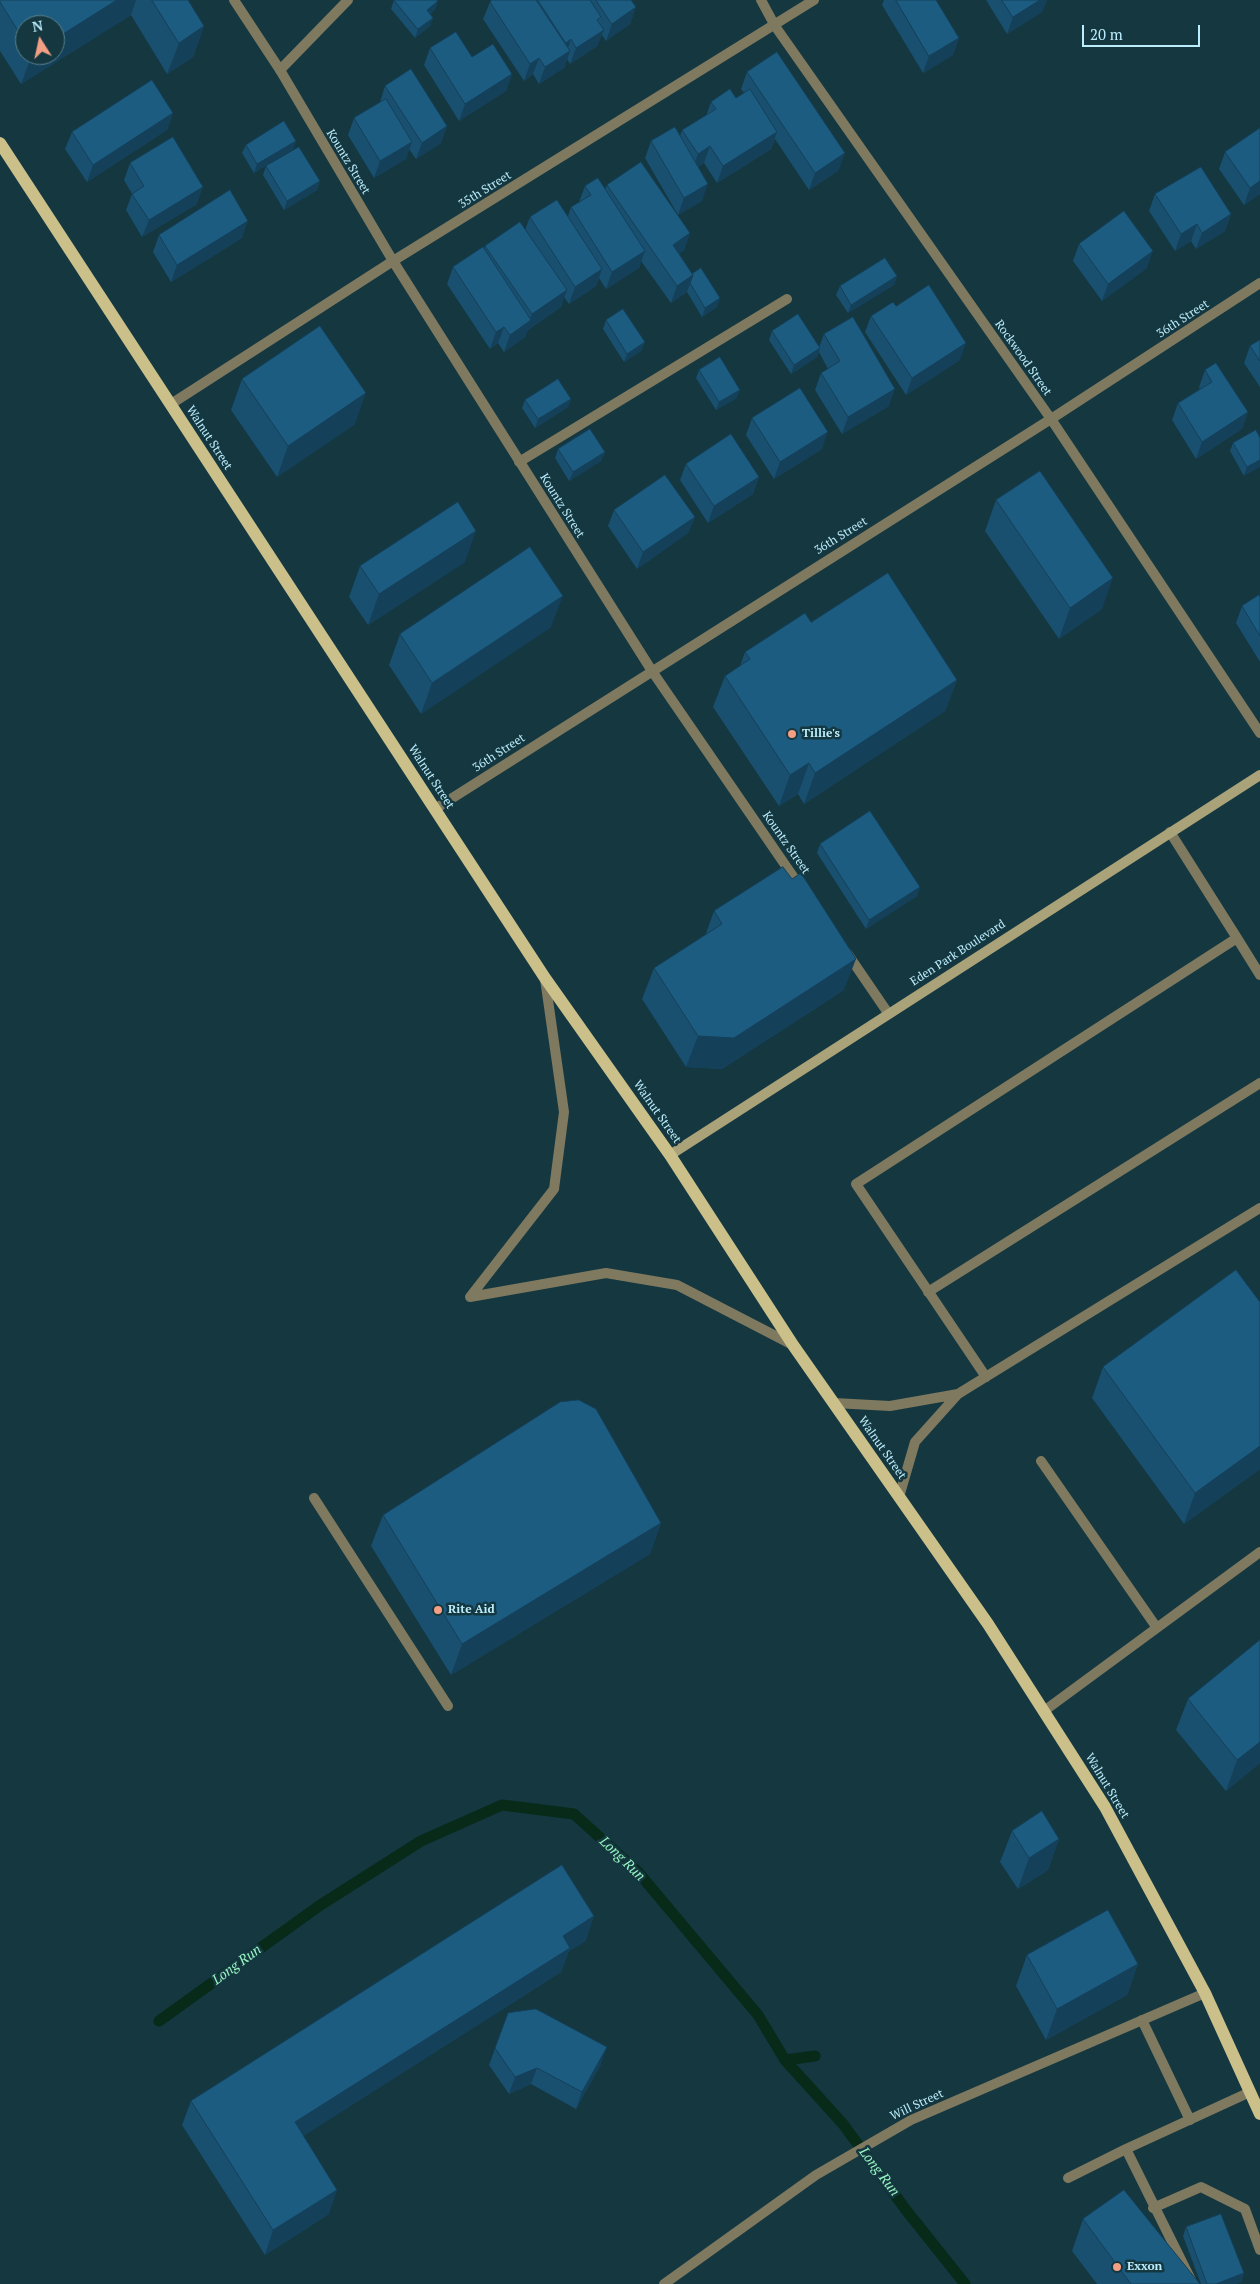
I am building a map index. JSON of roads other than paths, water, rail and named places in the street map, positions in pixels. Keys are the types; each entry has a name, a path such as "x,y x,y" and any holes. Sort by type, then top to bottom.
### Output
{"main road":[{"name":"Walnut Street","path":"0,143 545,978 670,1155 793,1345 988,1624 1044,1711 1105,1807 1205,1993 1260,2114"},
{"name":"Eden Park Boulevard","path":"670,1155 1260,775"}],"street":[{"name":"Kountz Street","path":"234,0 280,70 392,261 652,671 809,899"},
{"path":"280,70 348,0"},
{"name":"Rockwood Street","path":"761,0 775,26 1051,419 1260,734"},
{"name":"35th Street","path":"171,404 392,261 775,26 814,0"},
{"name":"36th Street","path":"435,809 1051,419 1260,283"},
{"path":"519,462 787,299"},
{"path":"1170,832 1260,975"},
{"path":"986,1377 856,1184 1237,938"},
{"path":"843,948 888,1013"},
{"path":"545,978 564,1112 554,1189 470,1297 606,1273 677,1285 793,1345"},
{"path":"928,1292 1260,1083"},
{"path":"900,1497 915,1442 958,1394 1260,1208"},
{"path":"834,1403 890,1406 958,1394"},
{"path":"1041,1461 1157,1628"},
{"path":"314,1498 448,1706"},
{"path":"1044,1711 1260,1552"},
{"name":"Will Street","path":"664,2284 816,2176 911,2120 1205,1993"},
{"path":"1142,2020 1190,2120"},
{"path":"1068,2178 1250,2092"},
{"path":"1126,2149 1153,2208 1192,2284"},
{"path":"1153,2208 1200,2187 1245,2209 1260,2250"}],"waterway":[{"name":"Long Run","path":"159,2021 319,1906 421,1841 502,1805 574,1814 638,1872 758,2015 785,2060 843,2124 906,2210 965,2284"},
{"path":"785,2060 815,2056"}],"place":[{"name":"Tillie's","path":"792,734"},
{"name":"Rite Aid","path":"438,1610"},
{"name":"Exxon","path":"1117,2267"}]}
